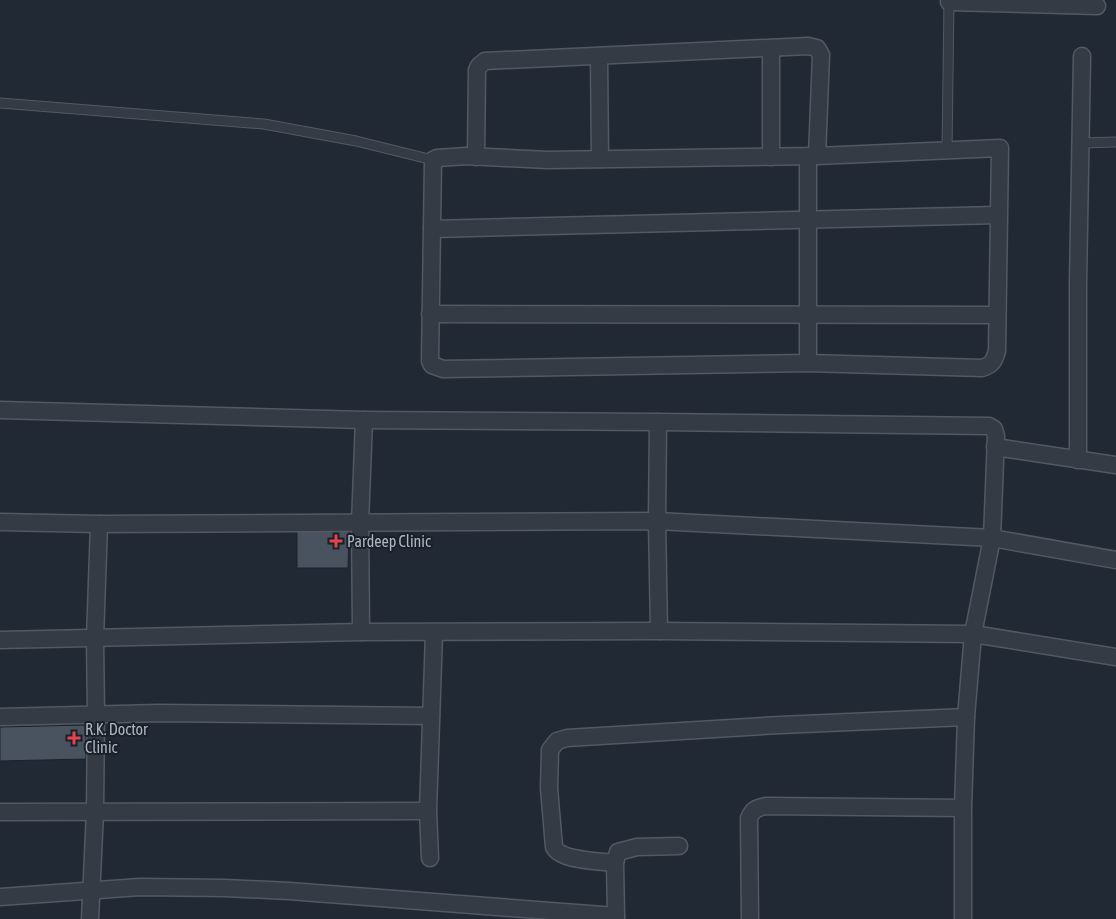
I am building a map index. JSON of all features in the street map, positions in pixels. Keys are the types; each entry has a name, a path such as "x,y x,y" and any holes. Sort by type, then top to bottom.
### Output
{"street":[{"path":"949,1 1097,6"},
{"path":"476,157 477,70 485,61 808,46 817,48 820,51 821,60 808,219 808,363"},
{"path":"771,48 771,157"},
{"path":"599,56 600,159"},
{"path":"1078,460 1078,283 1082,56"},
{"path":"1000,148 996,352 995,358 989,366 982,368 808,363 443,369 432,365 430,361 430,314 433,160 442,156 548,160 813,156 947,152 1000,148"},
{"path":"432,229 998,215"},
{"path":"430,314 997,316"},
{"path":"0,410 364,420 989,426 994,429 995,447 992,538 973,634 966,718 963,808 963,919"},
{"path":"361,632 360,523 364,420"},
{"path":"658,422 657,521 660,631"},
{"path":"995,447 1116,465"},
{"path":"0,522 99,524 657,521 992,538 1116,560"},
{"path":"90,919 95,812 95,639 99,524"},
{"path":"0,640 361,632 660,631 973,634 1116,658"},
{"path":"430,858 428,812 434,633"},
{"path":"0,717 96,714 431,716"},
{"path":"615,863 565,857 556,852 554,848 549,788 550,750 557,741 567,738 703,730 966,718"},
{"path":"750,919 749,818 756,808 766,806 963,808"},
{"path":"0,812 428,812"},
{"path":"0,897 140,887 280,891 616,918 615,863 618,852 626,849 679,846"}],"lane":[{"path":"947,152 949,1"},
{"path":"0,103 264,124 356,141 433,160"},
{"path":"1081,143 1116,142"}],"building":[{"path":"297,529 349,529 348,568 297,568"},
{"path":"86,725 86,759 0,761 0,727"}],"place":[{"name":"Pardeep Clinic","path":"336,541"},
{"name":"R.K. Doctor Clinic","path":"74,738"}]}
